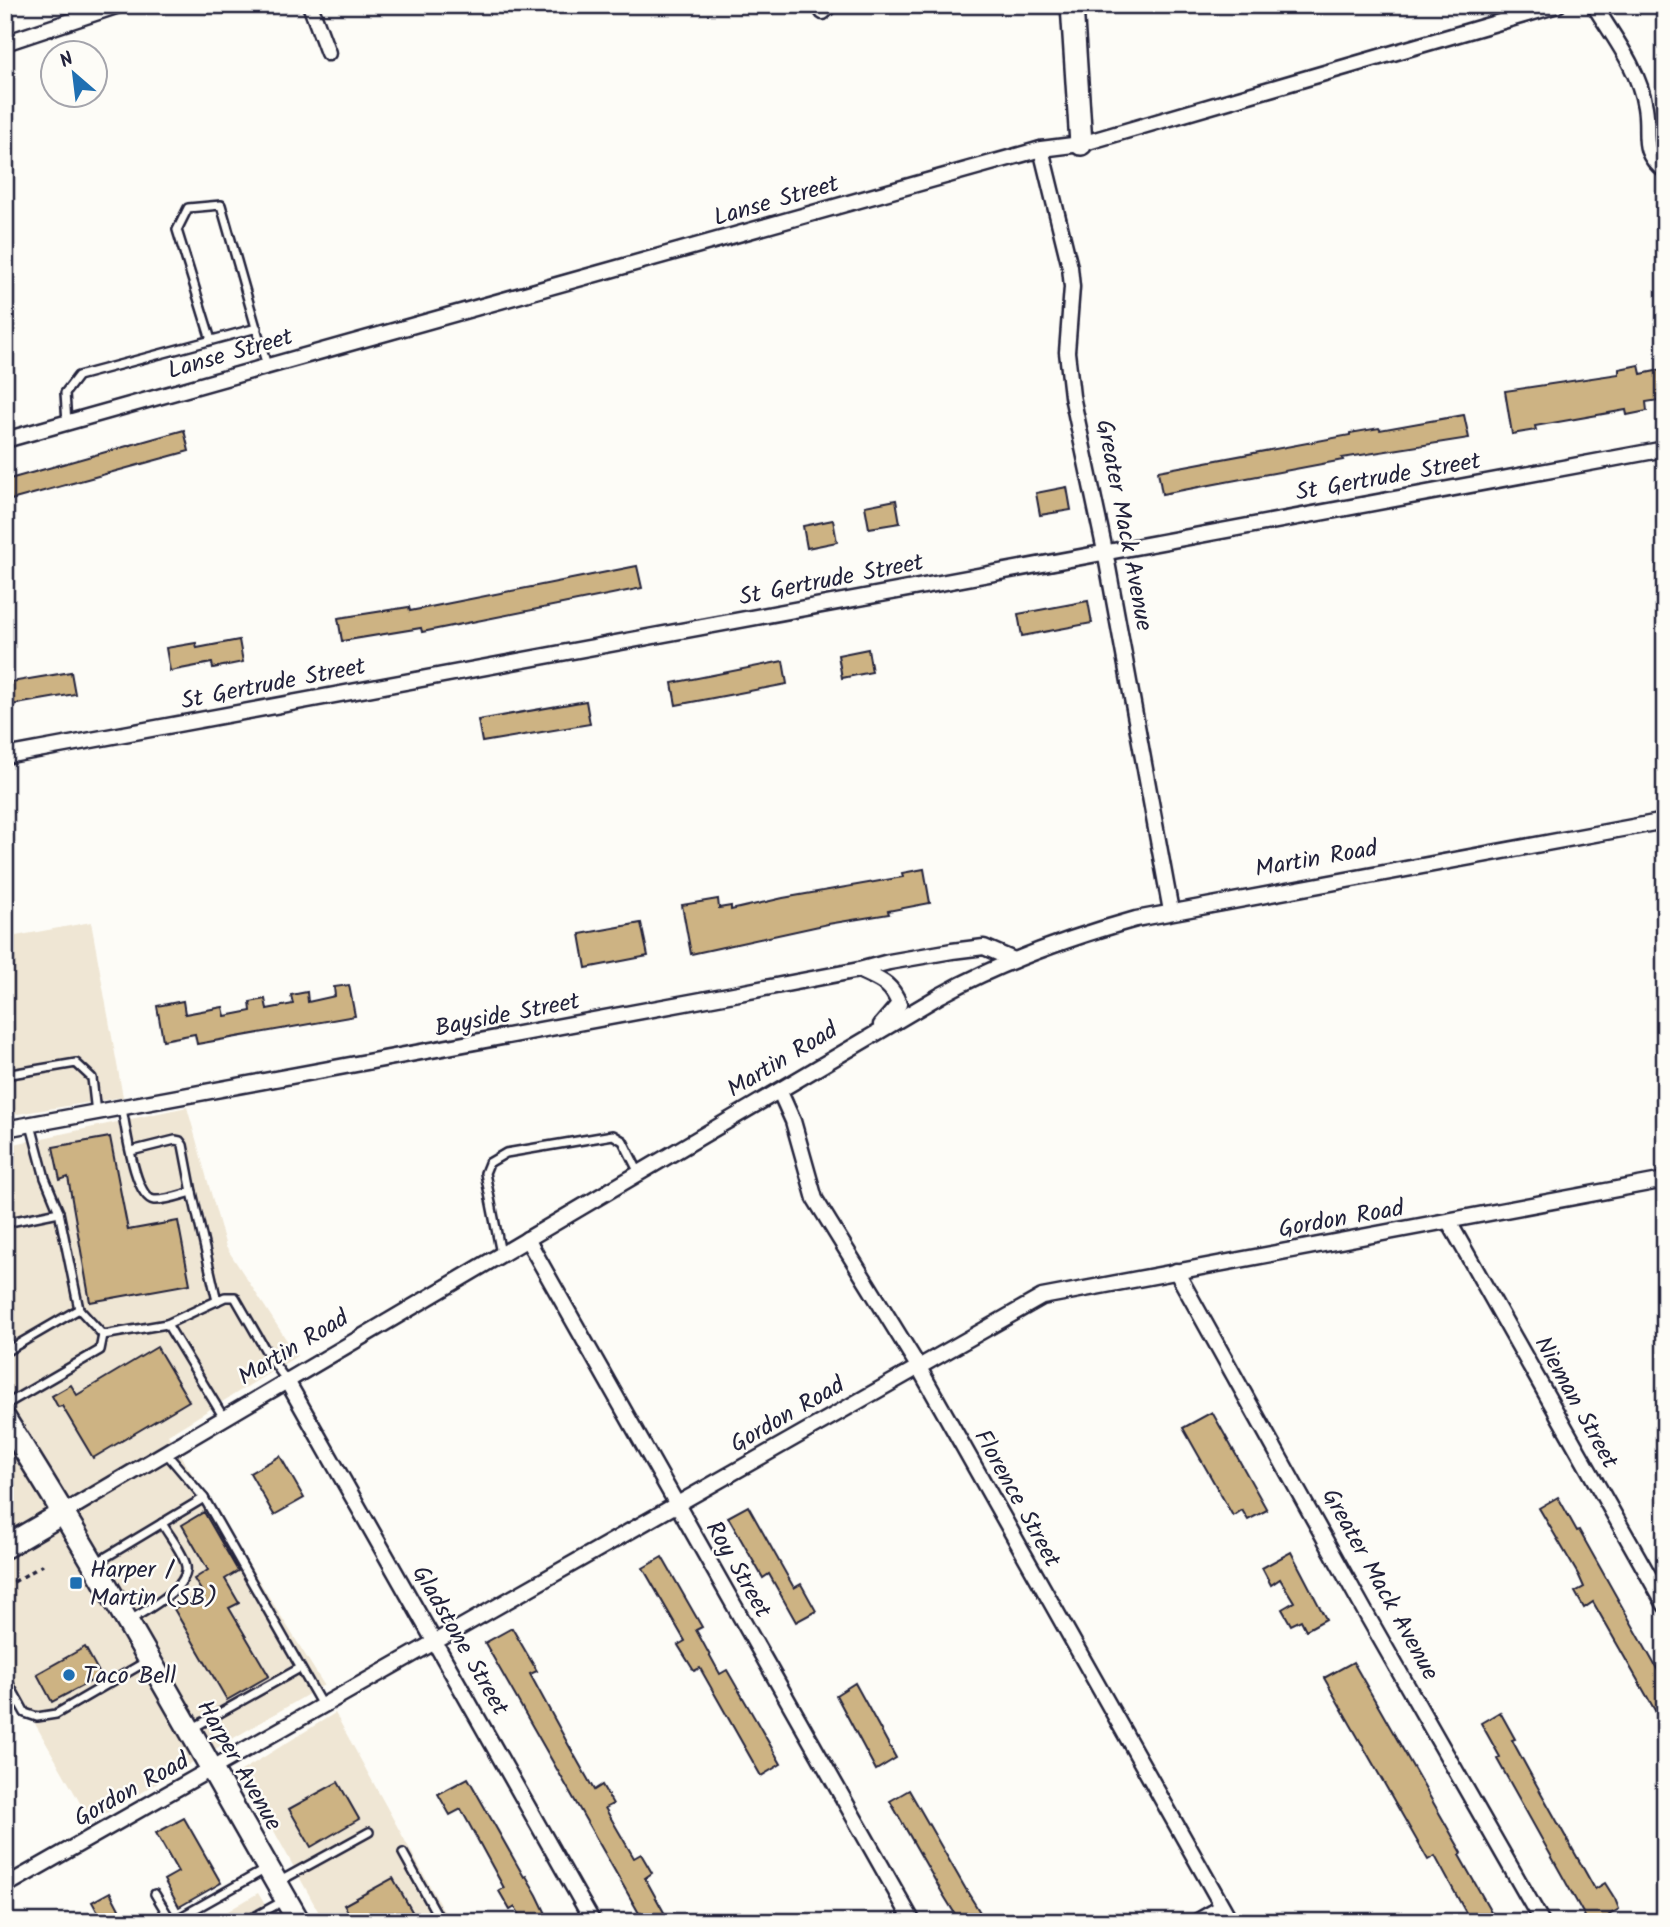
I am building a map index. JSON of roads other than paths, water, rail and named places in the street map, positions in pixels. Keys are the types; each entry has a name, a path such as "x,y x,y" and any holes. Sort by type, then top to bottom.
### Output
{"main road":[{"path":"1072,5 1081,144"},
{"name":"Harper Avenue","path":"5,1419 95,1563 299,1922"},
{"name":"Martin Road","path":"5,1547 65,1512"}],"street":[{"path":"5,43 119,5"},
{"path":"310,5 328,52"},
{"name":"Lanse Street","path":"5,440 1041,149 1081,144 1559,5"},
{"path":"1594,5 1637,77 1646,111 1646,148 1653,162 1665,171"},
{"name":"Greater Mack Avenue","path":"1041,149 1072,288 1067,352 1072,397 1105,551 1171,911"},
{"name":"St Gertrude Street","path":"5,757 1665,449"},
{"name":"Martin Road","path":"65,1512 953,989 1014,960 1097,930 1171,911 1665,821"},
{"name":"Bayside Street","path":"5,1129 859,970 889,961 984,947 1014,960"},
{"path":"853,1048 884,1023 898,1004 895,993 887,984 859,970"},
{"name":"Florence Street","path":"780,1091 793,1121 815,1199 918,1366 1231,1922"},
{"name":"Gordon Road","path":"5,1886 1042,1297 1665,1181"},
{"name":"Nieman Street","path":"1449,1222 1665,1605"},
{"name":"Roy Street","path":"527,1239 913,1922"},
{"name":"Greater Mack Avenue","path":"1176,1271 1368,1617 1542,1922"},
{"name":"Gladstone Street","path":"287,1381 593,1922"},
{"path":"1196,1922 1222,1907"}],"lane":[{"path":"211,340 177,230 188,208 221,205 268,366"},
{"path":"67,423 65,393 78,376 257,328"},
{"path":"5,1075 76,1063 92,1078 96,1114"},
{"path":"122,1109 139,1188 147,1197 155,1200 192,1192"},
{"path":"31,1125 45,1178 59,1212 79,1309 103,1335"},
{"path":"501,1254 485,1173 489,1163 506,1153 613,1135 623,1141 639,1173"},
{"path":"131,1151 175,1140 183,1145 217,1301"},
{"path":"5,1223 59,1212"},
{"path":"103,1335 167,1324 231,1296 239,1301 270,1358 287,1381"},
{"path":"5,1352 79,1309"},
{"path":"167,1324 225,1418"},
{"path":"5,1405 100,1350 103,1335"},
{"path":"166,1453 204,1498 323,1707"},
{"path":"95,1563 204,1498"},
{"path":"128,1621 164,1598 185,1576 186,1567 162,1523"},
{"path":"5,1677 25,1713 37,1717 56,1714 149,1660"},
{"path":"190,1730 300,1668"},
{"path":"155,1894 172,1922 277,1883 369,1832"},
{"path":"403,1853 439,1918 432,1922"},
{"path":"245,1922 277,1883"}],"place":[{"name":"Harper / Martin (SB)","path":"76,1583"},
{"name":"Taco Bell","path":"69,1675"}]}
